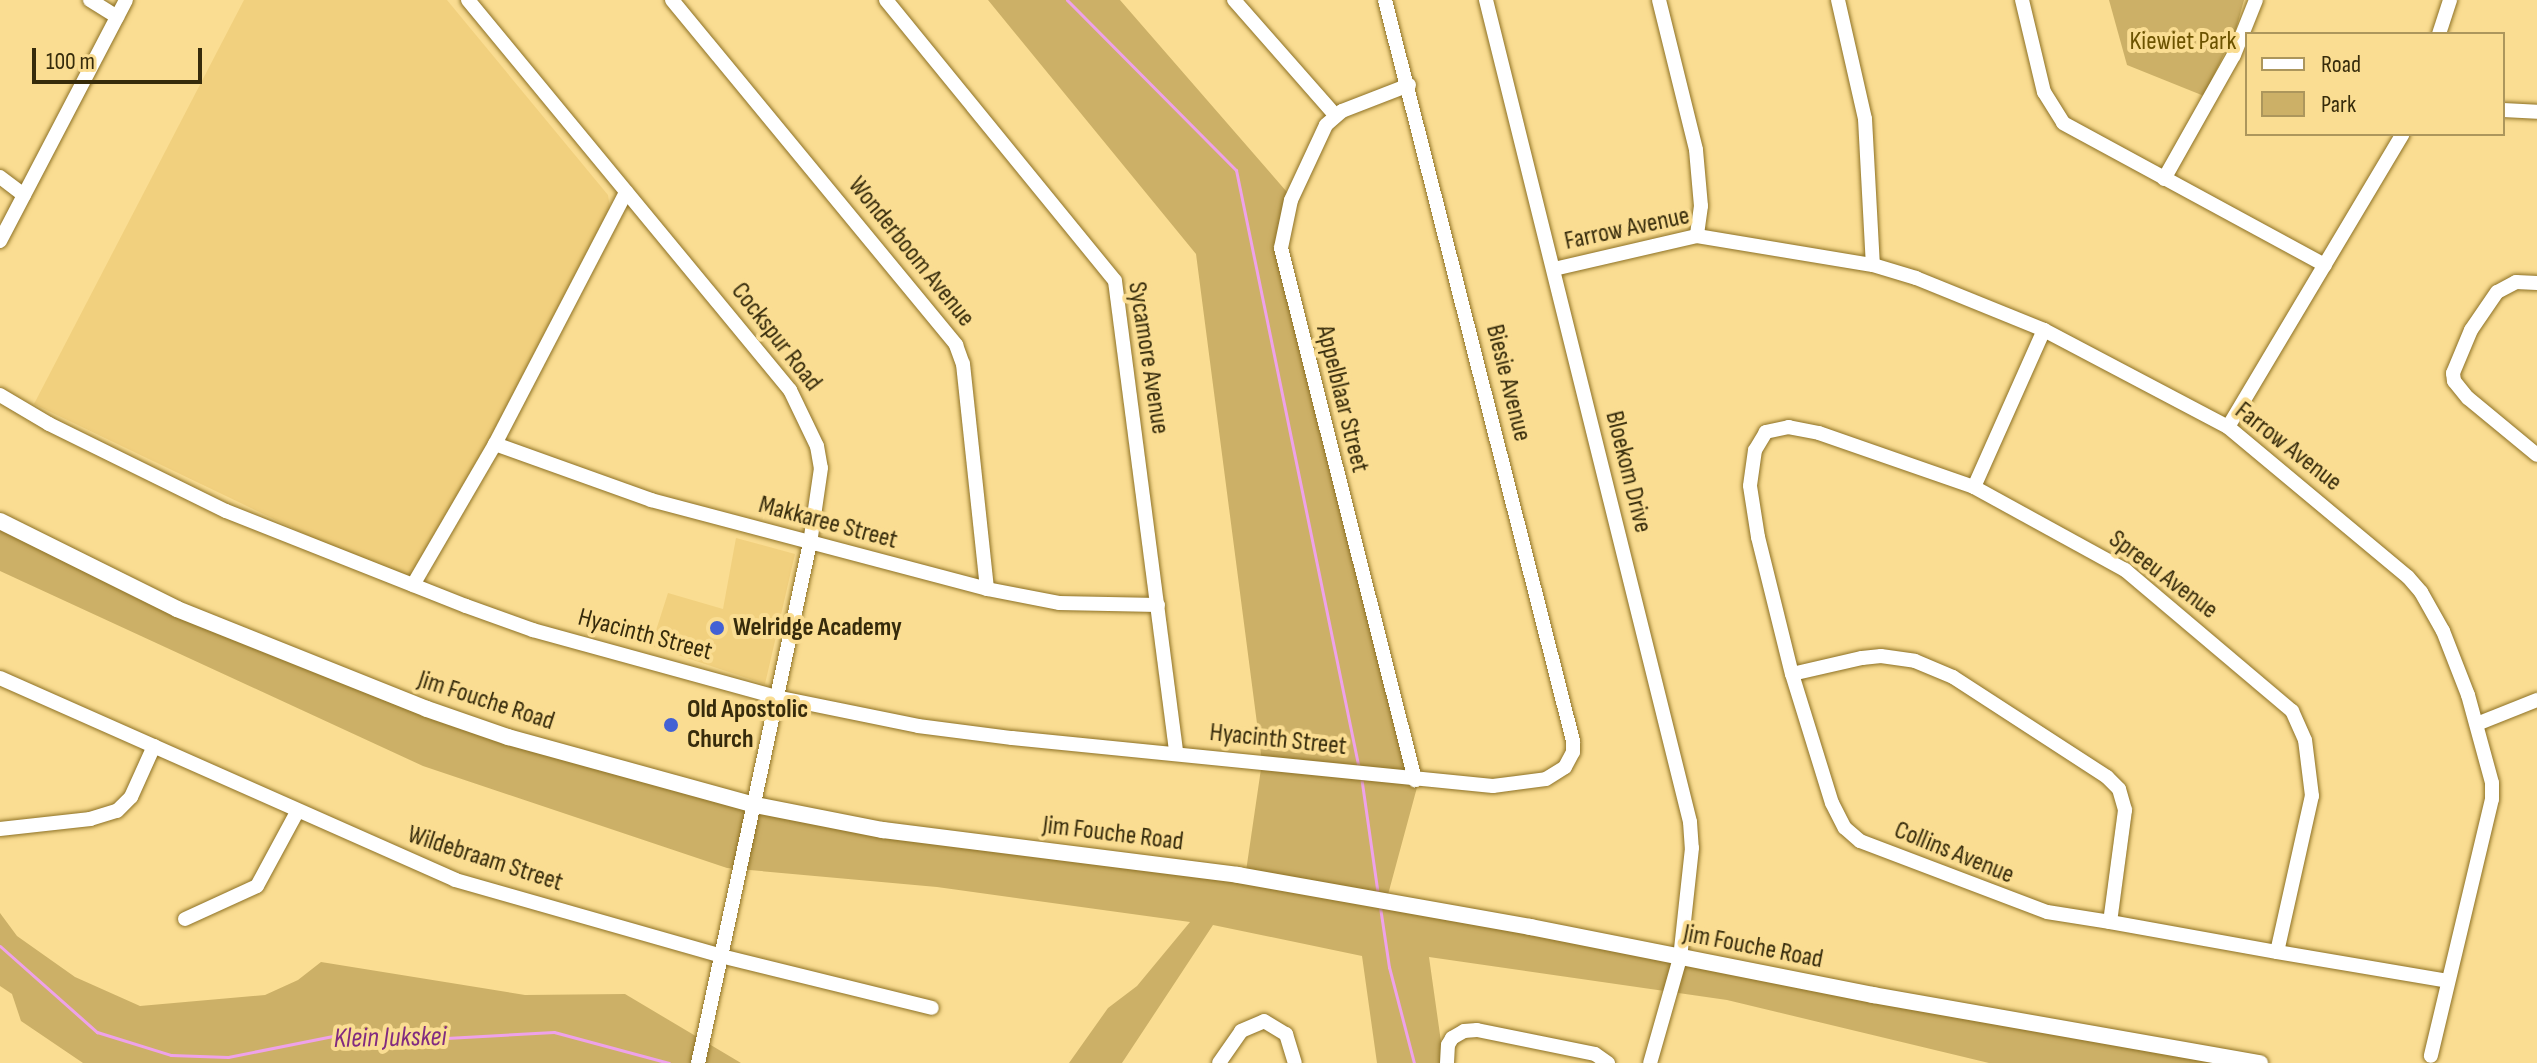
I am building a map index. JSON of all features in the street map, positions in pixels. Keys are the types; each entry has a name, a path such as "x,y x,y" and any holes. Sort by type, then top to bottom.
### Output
{"street":[{"path":"90,0 117,17"},
{"path":"0,241 126,0"},
{"name":"Cockspur Road","path":"468,0 800,405 817,446 821,468 810,543 699,1058"},
{"name":"Wonderboom Avenue","path":"672,0 956,345 963,364 987,589"},
{"name":"Sycamore Avenue","path":"886,0 1115,281 1176,753"},
{"path":"1234,0 1335,115 1409,85"},
{"name":"Biesie Avenue","path":"1385,0 1573,741 1570,759 1557,774"},
{"name":"Bloekom Drive","path":"1486,0 1690,822 1692,848 1680,958 1650,1063"},
{"path":"1659,0 1696,150 1701,206 1697,236"},
{"path":"1838,0 1865,119 1873,265"},
{"path":"2022,0 2044,92 2055,114 2073,129 2325,265"},
{"path":"2164,179 2234,55 2256,0"},
{"path":"2440,32 2450,0"},
{"path":"2505,110 2537,112"},
{"name":"Appelblaar Street","path":"1335,115 1320,136 1291,200 1283,231 1281,256 1415,780"},
{"path":"2228,427 2402,136"},
{"path":"0,177 24,195"},
{"path":"413,585 495,444 626,192"},
{"name":"Farrow Avenue","path":"1554,269 1697,236 1873,265 1979,302 2044,330 2228,427 2421,592 2443,631 2477,724 2490,768 2492,799 2431,1056"},
{"path":"2537,283 2516,282 2497,292 2464,342 2453,373 2454,381 2468,398 2537,455"},
{"path":"1974,487 2044,330"},
{"name":"Hyacinth Street","path":"0,395 49,424 226,511 413,585 533,630 776,697 961,732 1415,780 1493,786 1533,782 1557,774"},
{"name":"Spreeu Avenue","path":"1759,440 1776,428 1819,433 1974,487 2125,570 2292,711 2305,740 2312,796 2277,952"},
{"name":"Collins Avenue","path":"1759,440 1752,462 1752,510 1792,674 1832,803 1845,828 1860,841 2024,906 2448,981"},
{"name":"Makkaree Street","path":"495,444 651,500 987,589 1069,604 1158,605"},
{"name":"Jim Fouche Road","path":"0,521 177,609 427,709 508,737 755,805 883,830 1179,865 2260,1063"},
{"path":"1792,674 1862,658 1881,656 1915,661 1953,677 2107,777 2119,789 2125,810 2110,922"},
{"name":"Wildebraam Street","path":"0,678 455,880 721,956 932,1008"},
{"path":"2477,724 2537,700"},
{"path":"0,829 90,819 117,811 131,797 154,746"},
{"path":"185,919 257,886 297,812"},
{"path":"1219,1063 1241,1031 1264,1021 1286,1034 1295,1063"},
{"path":"1447,1063 1452,1038 1464,1031 1477,1030 1587,1052 1608,1063"}],"shaded area":[{"path":"244,0 447,0 608,195 611,214 426,575 410,577 322,542 34,404"},
{"name":"Welridge Academy","path":"736,538 795,554 765,684 651,646 668,593 723,609"}],"green space":[{"path":"988,0 1120,0 1293,199 1285,248 1419,780 1386,902 2253,1063 1989,1063 1727,1000 1429,957 1444,1063 1377,1063 1362,956 1213,925 1122,1063 1069,1063 1108,1008 1137,986 1190,922 937,887 727,868 423,766 0,571 0,522 351,683 755,805 1245,878 1262,762 1196,254"},
{"name":"Kiewiet Park","path":"2109,0 2244,0 2236,29 2204,96 2127,65"},
{"path":"0,913 17,936 75,977 140,1006 265,995 298,980 321,962 525,995 625,994 741,1063 83,1063 21,1021 12,994 0,986"}],"waterway":[{"path":"1067,0 1236,170 1359,769"},
{"path":"1361,776 1378,895"},
{"path":"1380,907 1389,967 1414,1063"},
{"name":"Klein Jukskei","path":"0,946 97,1032 171,1055 228,1057 338,1035 392,1041 554,1032 669,1063"}],"place":[{"name":"Welridge Academy","path":"717,628"},
{"name":"Old Apostolic Church","path":"671,725"}]}
